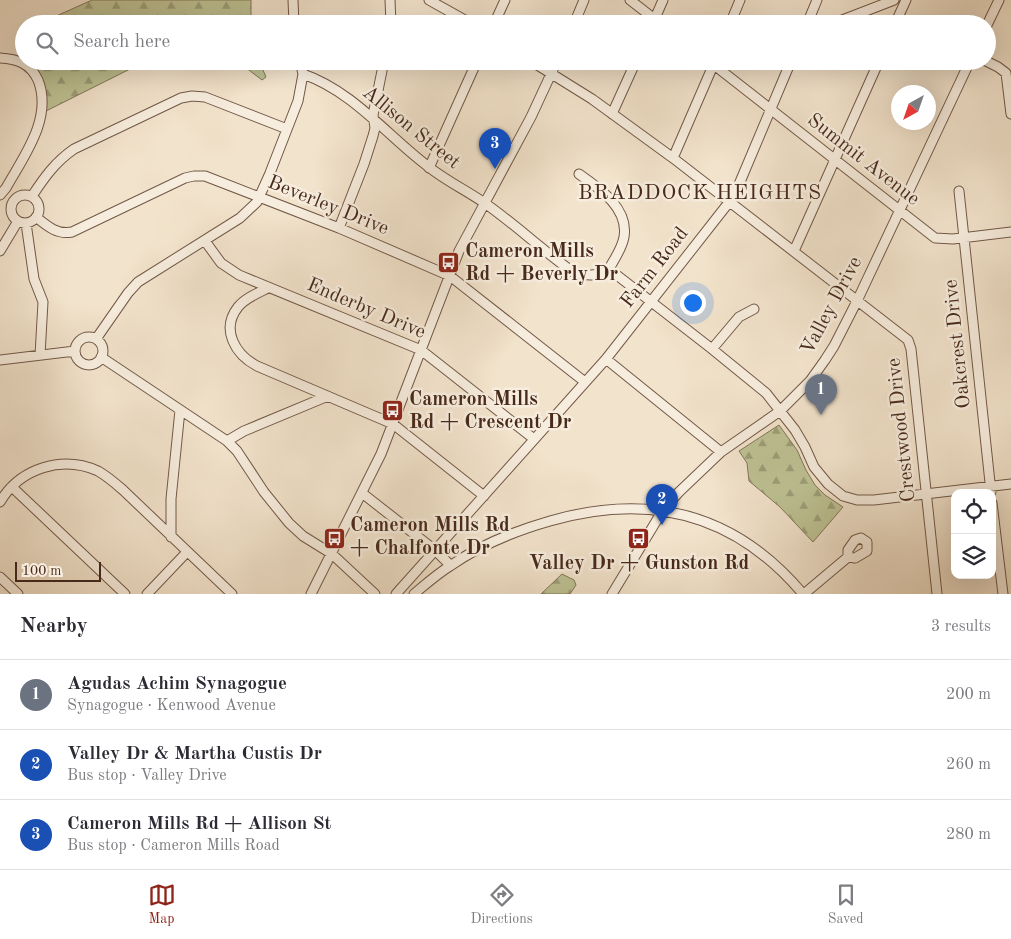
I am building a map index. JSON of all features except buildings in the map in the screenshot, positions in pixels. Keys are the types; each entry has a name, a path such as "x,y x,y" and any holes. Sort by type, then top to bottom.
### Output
{"street":[{"path":"293,0 294,15"},
{"path":"390,0 391,15"},
{"path":"430,0 456,15"},
{"path":"498,15 505,0"},
{"path":"578,15 584,0"},
{"path":"630,0 648,15"},
{"path":"658,15 663,0"},
{"path":"734,15 740,0"},
{"path":"811,15 817,0"},
{"path":"855,15 894,0"},
{"path":"899,15 906,0"},
{"path":"992,15 999,0"},
{"path":"0,58 15,60"},
{"path":"996,66 1006,73 1011,114"},
{"path":"15,198 3,191 38,126 41,116 42,97 38,81 31,70"},
{"path":"96,339 128,293 138,282 240,218 260,197 298,101 302,70"},
{"path":"339,228 375,128 375,104 382,70"},
{"path":"429,168 473,70"},
{"name":"Crestwood Drive","path":"547,70 612,114 730,200 902,336 910,345 937,594"},
{"path":"311,594 381,454 466,238 553,70"},
{"path":"612,114 632,70"},
{"path":"673,158 710,70"},
{"name":"Summit Avenue","path":"720,70 936,238 953,239 1011,232"},
{"name":"Farm Road","path":"396,594 606,359 730,200 740,182 787,70"},
{"path":"794,251 875,70"},
{"name":"Valley Drive","path":"612,594 663,510 693,477 722,452 780,412 810,381 826,360 857,301 966,70"},
{"name":"Allison Street","path":"303,74 322,82 374,119 429,168 485,203 573,272 596,276 609,269"},
{"path":"32,196 50,170 62,157 74,149 181,98 205,96 287,129"},
{"path":"579,174 613,201 620,212 624,238 609,269 755,383 795,430 820,476 834,489 844,496 865,500 951,492"},
{"name":"Beverley Drive","path":"36,217 54,231 72,232 190,176 205,176 339,228 450,276 585,382"},
{"name":"Oakcrest Drive","path":"959,191 991,489"},
{"path":"0,251 22,222 36,217 38,205 32,196 23,194 15,198 10,210 13,217 22,222 34,279 43,302 40,355"},
{"name":"Enderby Drive","path":"205,240 221,263 228,269 268,288 421,350 534,440"},
{"path":"268,288 248,298 235,312 231,326 232,340 245,359 257,366 392,424 484,496"},
{"path":"712,349 739,316 754,309"},
{"path":"90,337 96,339 102,348 101,357 95,363 86,364 78,359 75,351 78,342 90,337"},
{"path":"0,360 75,351"},
{"path":"101,357 227,441 237,451 270,500 289,523 303,536 332,554 375,594"},
{"path":"606,359 722,452"},
{"path":"227,441 244,431 328,396"},
{"path":"171,537 172,491 180,410"},
{"path":"0,502 29,473 47,466 64,464 84,466 112,480 232,594"},
{"path":"994,489 1011,484"},
{"path":"12,488 125,594"},
{"path":"362,493 436,551 450,565"},
{"path":"414,594 450,565 512,533 557,518 604,510 633,508 663,510 684,514 710,523 748,543 772,561 803,594 848,557"},
{"path":"996,534 1003,594"},
{"path":"148,594 187,552"},
{"path":"0,577 18,594"}],"green space":[{"path":"92,0 251,0 251,15 59,15"},
{"path":"37,70 128,70 46,111"},
{"path":"249,70 263,70 266,77 262,80"},
{"path":"779,425 797,450 815,485 825,495 843,507 813,542 780,507 749,481 747,463 739,451"},
{"path":"562,574 574,580 576,585 570,594 541,594"}],"place":[{"name":"Cameron Mills Rd + Allison St","path":"495,169"},
{"name":"Cameron Mills Rd + Beverly Dr","path":"449,263"},
{"name":"Cameron Mills Rd + Crescent Dr","path":"393,411"},
{"name":"Agudas Achim Synagogue","path":"821,415"},
{"name":"Valley Dr & Martha Custis Dr","path":"662,525"},
{"name":"Cameron Mills Rd + Chalfonte Dr","path":"334,538"},
{"name":"Valley Dr + Gunston Rd","path":"639,538"}],"district":[{"name":"BRADDOCK HEIGHTS","path":"700,193"}]}
